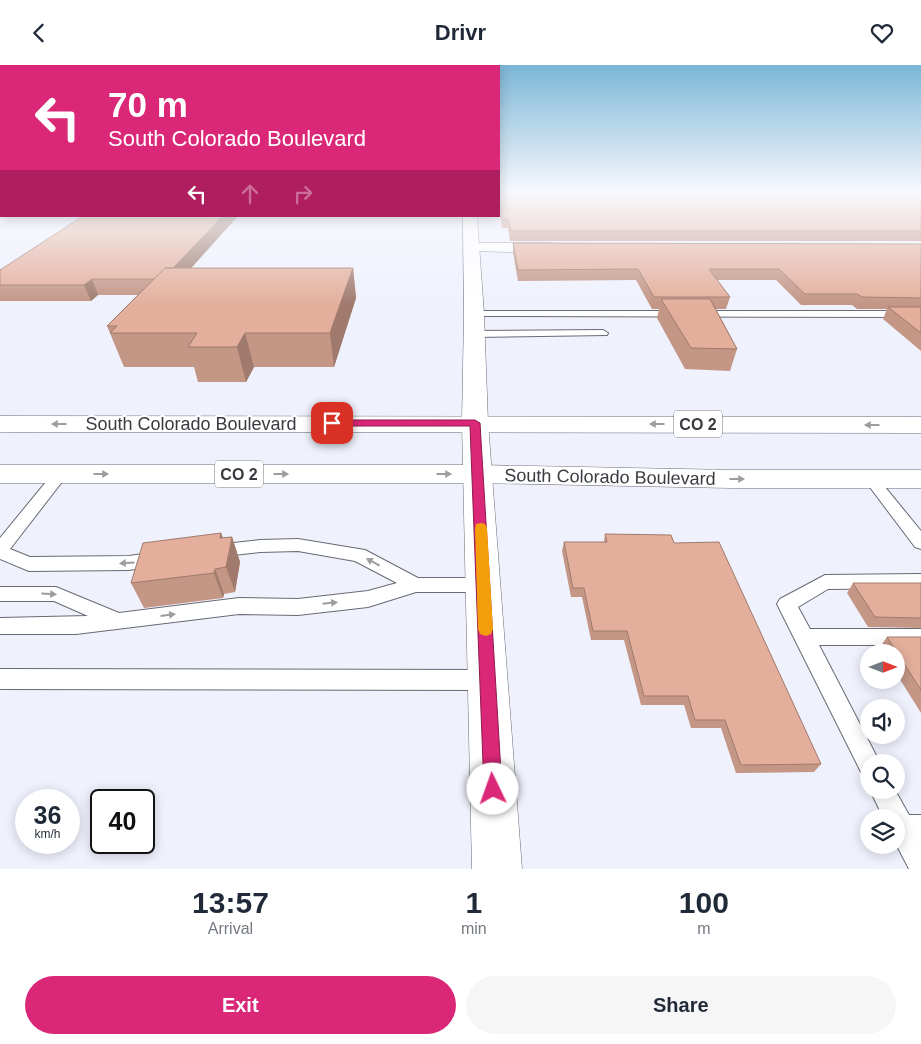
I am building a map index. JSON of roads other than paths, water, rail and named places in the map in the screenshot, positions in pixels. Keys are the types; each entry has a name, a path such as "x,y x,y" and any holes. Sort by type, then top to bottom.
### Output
{"main road":[{"path":"470,231 474,314 475,423 497,869"},
{"path":"471,248 566,248"},
{"name":"South Colorado Boulevard","path":"0,424 475,423 921,425"},
{"name":"South Colorado Boulevard","path":"0,474 478,474 731,479 921,479"}],"lane":[{"path":"474,314 921,314"},
{"path":"474,334 603,333"},
{"path":"60,474 0,551 29,564 129,563 176,557"},
{"path":"871,479 921,543"},
{"path":"195,554 260,546 298,545 359,555 416,585"},
{"path":"864,754 787,604 825,581 921,581"},
{"path":"0,626 76,626 239,606 298,607 368,599 416,585 484,585"},
{"path":"0,593 56,594 120,621"},
{"path":"804,637 921,637"},
{"path":"0,679 488,680"},
{"path":"889,799 911,828 921,865"}]}
